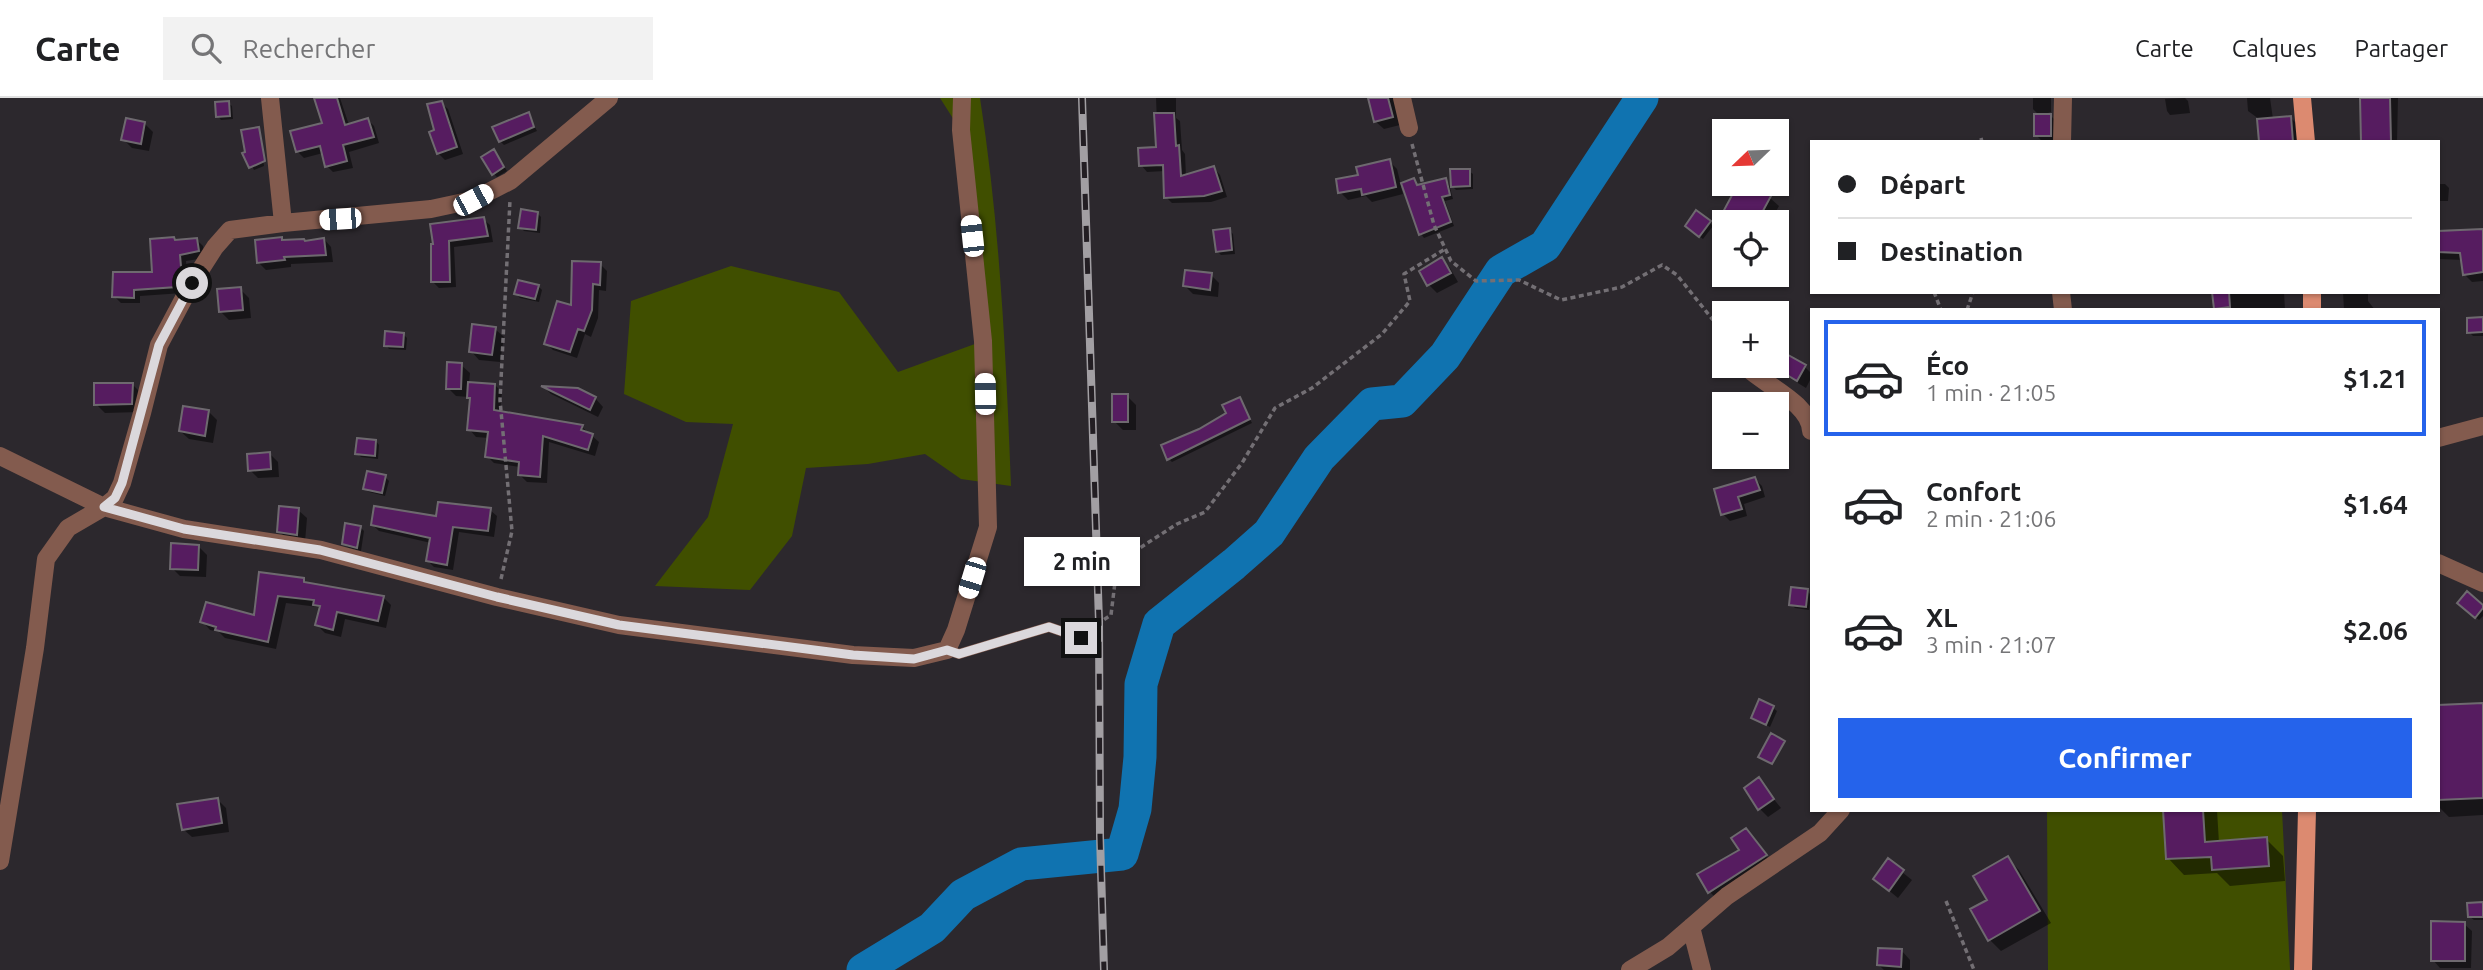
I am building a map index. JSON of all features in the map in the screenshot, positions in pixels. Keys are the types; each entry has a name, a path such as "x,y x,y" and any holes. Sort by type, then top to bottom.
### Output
{"main road":[{"path":"2302,98 2306,140"},
{"path":"2303,970 2306,812"}],"street":[{"path":"270,98 283,223"},
{"path":"0,861 36,648 46,559 68,528 115,498 122,483 159,345 192,283 215,247 230,230 431,209 473,200 510,181 609,98"},
{"path":"0,456 104,507 184,529 320,550 497,597 619,625 853,655 914,659 947,650 956,630 988,527 984,341 961,131 962,98"},
{"path":"1402,98 1409,128"},
{"path":"2062,140 2063,98"},
{"path":"1758,378 1796,403 1810,420"},
{"path":"2440,437 2483,426"},
{"path":"2440,564 2483,583"},
{"path":"1630,970 1668,947 1727,896 1820,833 1839,812"},
{"path":"1691,927 1702,970"}],"lane":[{"path":"947,650 959,654 1049,627 1081,638"}],"path":[{"path":"1409,128 1434,225 1451,261 1476,281 1519,280 1562,300 1622,287 1662,265 1676,275 1712,318"},
{"path":"497,597 512,531 500,400 510,181"},
{"path":"1081,638 1111,615 1115,582 1135,551 1177,524 1205,512 1242,463 1275,408 1312,388 1382,334 1410,301 1404,274 1446,249"},
{"path":"1946,901 1974,970"}],"green space":[{"path":"940,98 980,98 997,243 1011,486 961,479 925,454 868,464 806,468 792,536 750,590 655,586 708,517 733,424 686,422 624,394 631,301 731,266 839,292 898,372 983,341 961,131"},
{"path":"2047,812 2282,812 2290,970 2048,970"}],"building":[{"path":"314,98 337,98 345,125 368,118 374,137 343,145 347,161 325,167 320,146 296,152 290,131 322,123"},
{"path":"1368,98 1388,98 1393,117 1374,122"},
{"path":"2360,98 2390,98 2391,140 2361,140"},
{"path":"229,101 230,116 216,117 215,102"},
{"path":"442,101 457,147 437,154 429,132 434,130 427,104"},
{"path":"529,112 534,127 499,142 492,127"},
{"path":"1154,113 1174,113 1181,176 1214,166 1222,191 1204,196 1164,198 1163,165 1139,166 1138,148 1156,147"},
{"path":"2034,114 2051,114 2051,136 2034,136"},
{"path":"2291,116 2293,140 2259,140 2257,119"},
{"path":"126,118 145,122 141,144 121,140"},
{"path":"259,127 265,161 249,168 242,153 245,152 241,130"},
{"path":"494,149 504,167 492,175 481,157"},
{"path":"1390,159 1396,187 1362,195 1361,189 1338,193 1336,179 1358,175 1356,167"},
{"path":"1450,169 1470,169 1470,186 1451,187"},
{"path":"1414,178 1417,185 1446,178 1450,195 1442,197 1451,222 1419,235 1401,183"},
{"path":"1732,196 1771,196 1763,210 1724,210"},
{"path":"521,209 538,212 536,230 518,228"},
{"path":"1696,210 1711,221 1699,237 1685,226"},
{"path":"484,217 488,236 449,241 450,282 431,282 433,244 430,224"},
{"path":"1230,228 1232,250 1216,252 1213,230"},
{"path":"2483,229 2483,272 2463,275 2460,253 2440,252 2440,231"},
{"path":"174,237 175,240 197,238 199,251 180,255 182,278 177,287 134,290 134,298 112,297 113,272 152,272 150,239"},
{"path":"282,237 282,240 305,241 324,238 326,255 284,257 285,260 257,263 255,240"},
{"path":"1442,257 1451,273 1427,286 1419,271"},
{"path":"572,261 601,262 600,285 593,284 592,310 584,331 578,329 570,352 544,344 557,301 571,305"},
{"path":"1185,270 1212,273 1210,290 1183,286"},
{"path":"518,280 539,285 535,299 514,294"},
{"path":"241,287 243,310 219,312 217,289"},
{"path":"2212,294 2229,294 2230,307 2214,308"},
{"path":"2483,317 2483,332 2467,333 2467,318"},
{"path":"472,324 496,327 492,355 469,352"},
{"path":"385,331 404,333 403,347 384,346"},
{"path":"1789,355 1806,365 1797,381 1789,376"},
{"path":"447,362 462,363 461,389 446,389"},
{"path":"468,382 495,384 494,410 583,425 581,430 593,434 588,450 543,436 540,477 518,475 519,462 485,457 488,432 467,430 470,398 467,398"},
{"path":"94,383 133,383 132,404 94,405"},
{"path":"541,386 578,388 596,397 590,410"},
{"path":"1112,394 1128,394 1128,422 1112,422"},
{"path":"1240,397 1250,419 1167,460 1161,445 1199,429 1226,413 1222,405"},
{"path":"183,406 209,410 205,436 179,431"},
{"path":"357,438 376,440 375,456 355,454"},
{"path":"270,452 271,469 248,471 247,454"},
{"path":"367,471 386,475 382,493 363,489"},
{"path":"1755,477 1760,490 1738,497 1742,509 1721,515 1714,489"},
{"path":"438,502 491,508 488,531 453,527 447,565 426,561 430,538 371,525 374,506 436,516"},
{"path":"279,506 299,508 297,535 277,532"},
{"path":"345,523 361,526 357,548 342,544"},
{"path":"171,543 199,545 198,570 170,569"},
{"path":"259,572 304,578 304,582 384,596 378,621 337,612 333,630 315,625 320,606 313,605 314,600 278,596 268,642 215,630 216,627 200,622 206,602 254,615"},
{"path":"1791,587 1808,589 1806,607 1789,605"},
{"path":"2467,591 2483,605 2475,618 2457,603"},
{"path":"1759,699 1774,706 1766,725 1751,718"},
{"path":"2483,703 2483,798 2440,800 2440,705"},
{"path":"1771,733 1785,741 1772,764 1758,757"},
{"path":"1759,777 1774,799 1758,810 1744,788"},
{"path":"218,798 222,823 182,830 177,804"},
{"path":"2163,812 2203,812 2205,842 2267,837 2269,866 2212,870 2211,857 2166,859"},
{"path":"1746,828 1767,855 1708,893 1697,874 1739,850 1731,838"},
{"path":"2008,856 2040,911 1988,941 1970,909 1987,900 1973,876"},
{"path":"1888,858 1904,870 1889,891 1873,879"},
{"path":"2483,902 2483,917 2468,917 2467,903"},
{"path":"2431,921 2465,922 2465,961 2431,961"},
{"path":"1878,948 1902,949 1901,967 1877,965"}],"waterway":[{"path":"863,970 932,928 963,895 1021,864 1122,854 1135,809 1140,757 1141,684 1159,624 1269,533 1319,458 1372,404 1402,401 1445,356 1501,271 1545,246 1642,98"}],"railway":[{"path":"1082,98 1099,622 1104,970"}],"route":[{"path":"192,283 159,345 122,483 115,498 104,507 184,529 320,550 497,597 619,625 853,655 914,659 947,650 959,654 1049,627 1081,638"}]}
